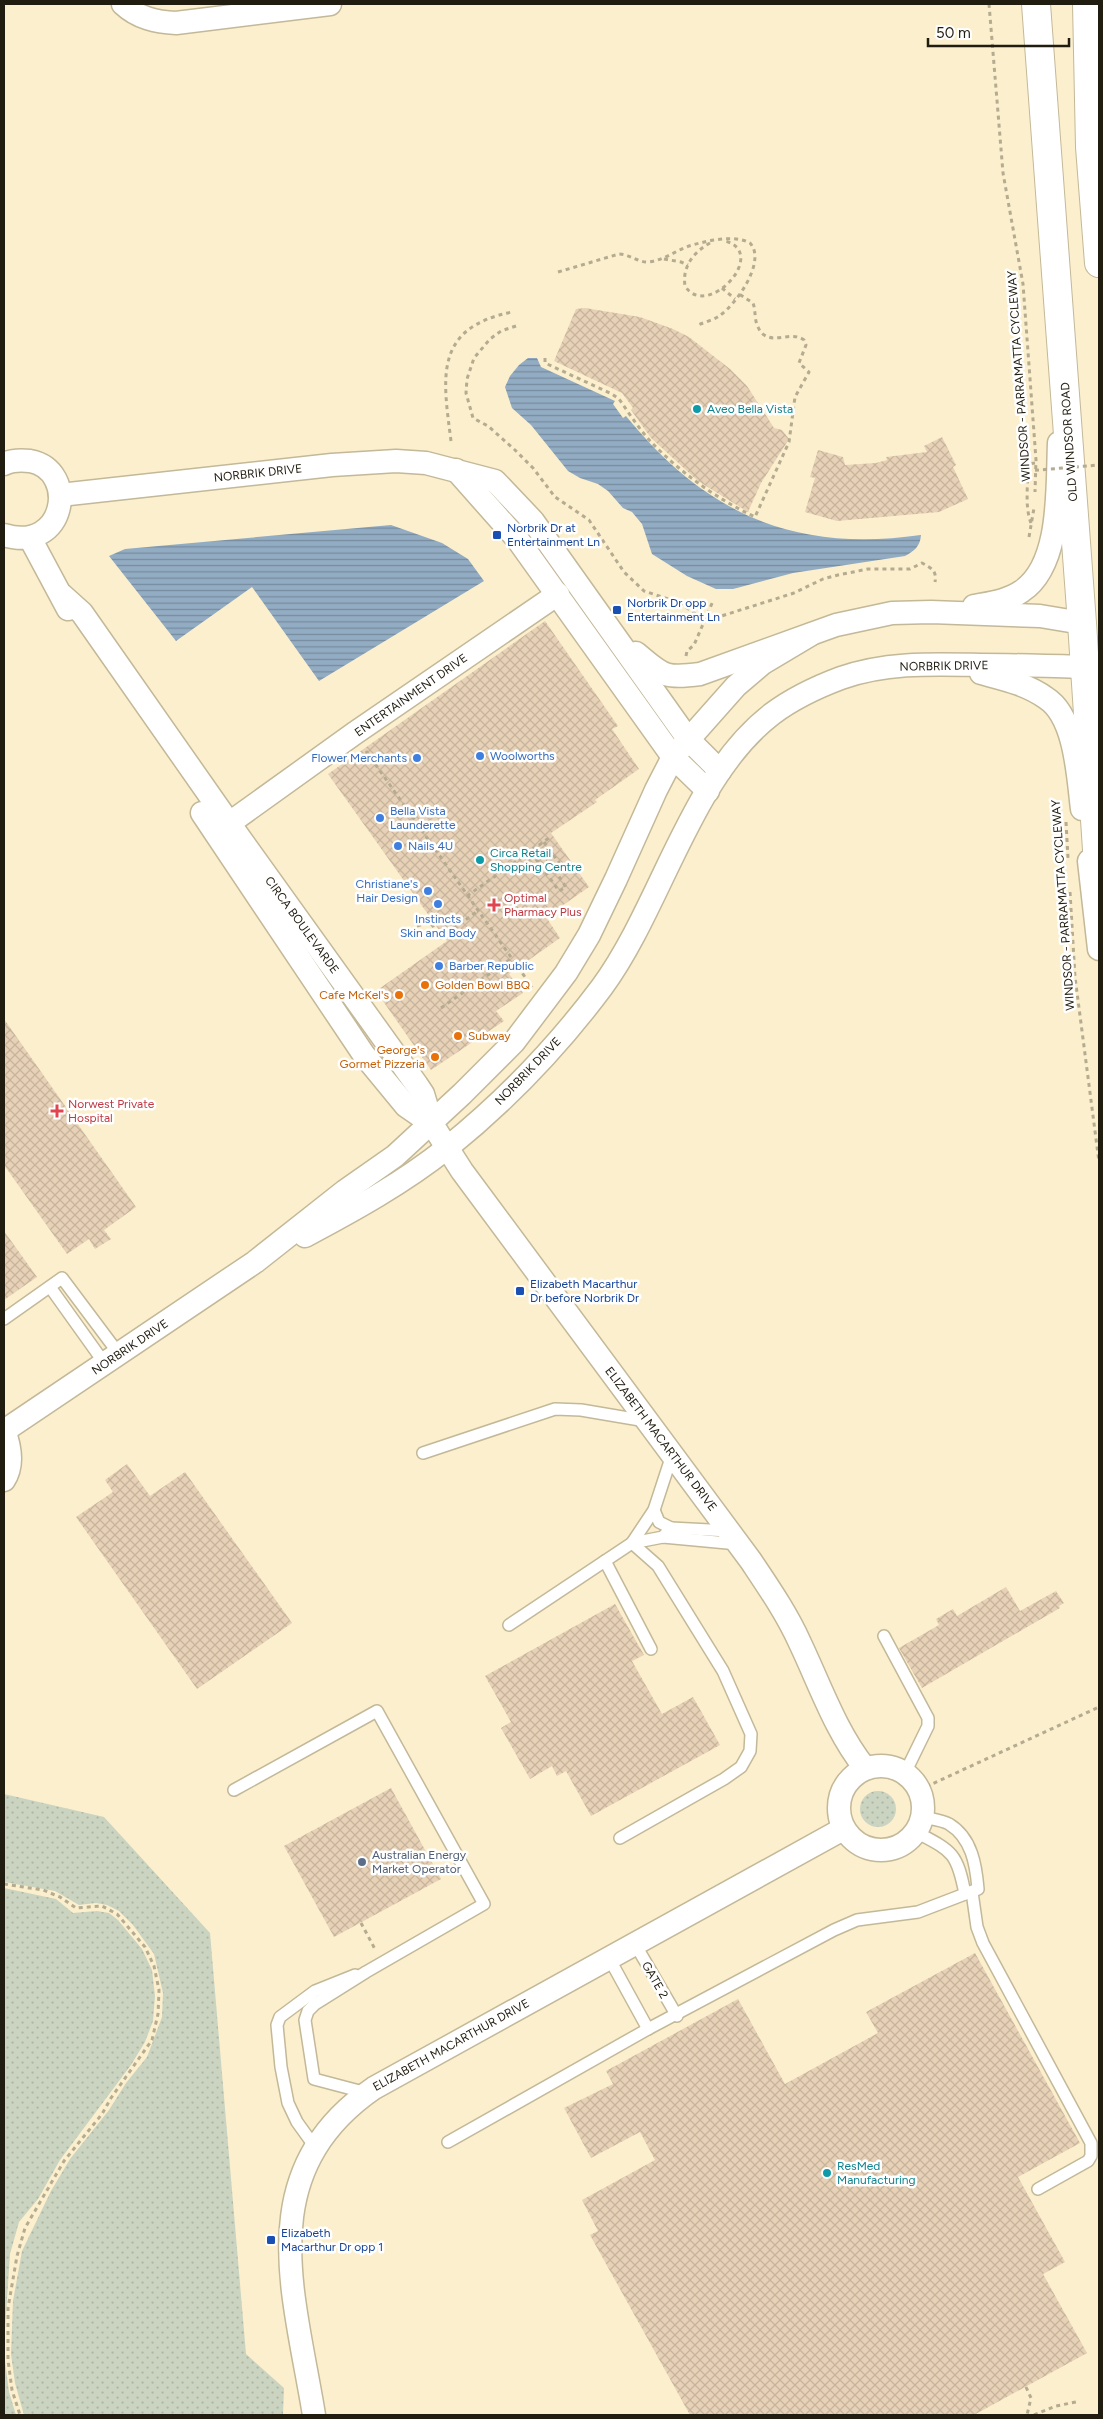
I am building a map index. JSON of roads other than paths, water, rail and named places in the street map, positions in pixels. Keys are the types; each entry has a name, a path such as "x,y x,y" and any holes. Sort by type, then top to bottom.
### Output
{"highway":[{"name":"OLD WINDSOR ROAD","path":"1036,4 1062,359 1091,628 1099,880"},
{"path":"1087,4 1090,147 1099,263"}],"street":[{"path":"123,4 131,11 146,18 176,23 330,4"},
{"path":"931,612 992,603 1009,597 1022,591 1036,577 1042,567 1048,552 1054,518 1062,359"},
{"path":"4,464 21,460 41,466 58,484 60,495 60,505 55,518 39,535 30,538 15,538 4,535"},
{"name":"NORBRIK DRIVE","path":"60,495 369,462 426,462 495,481 505,489 533,521 688,739 720,771"},
{"path":"456,470 518,540 673,757 708,791"},
{"name":"CIRCA BOULEVARDE","path":"30,538 62,595 84,643 223,828 364,1055 406,1106 432,1124"},
{"name":"ENTERTAINMENT DRIVE","path":"223,828 355,733 558,594"},
{"name":"NORBRIK DRIVE","path":"613,635 656,670 666,676 680,677 700,674 836,625 892,614 931,612 1047,616 1091,628"},
{"name":"NORBRIK DRIVE","path":"4,1430 255,1262 345,1191 394,1156 432,1124 514,1042 566,973 593,927 673,757 736,686 763,663 810,635"},
{"path":"932,664 979,672 1027,687 1048,698 1057,710 1075,748 1099,949"},
{"name":"NORBRIK DRIVE","path":"255,1262 355,1209 446,1149 481,1119 550,1050 603,985 628,945 720,771 739,746 772,714 814,690 842,678 871,670 902,665 1092,667"},
{"name":"ELIZABETH MACARTHUR DRIVE","path":"432,1124 446,1149 734,1538 779,1603 799,1640 849,1748 865,1768"},
{"path":"4,1430 11,1459 8,1475 4,1480"},
{"path":"880,1765 900,1770 912,1782 924,1803 919,1825 909,1841 899,1847 889,1850 877,1850 862,1846 853,1840 843,1829 838,1816 839,1801 846,1783 856,1773 865,1768 880,1765"},
{"name":"ELIZABETH MACARTHUR DRIVE","path":"314,2415 291,2272 289,2238 293,2203 304,2169 315,2147 336,2119 367,2093 843,1829"}],"lane":[{"path":"4,1319 62,1278 112,1359"},
{"path":"50,1287 112,1359"},
{"path":"423,1452 555,1409 581,1410 648,1422"},
{"path":"509,1625 632,1543 654,1510 672,1455"},
{"path":"654,1510 659,1522 671,1528 734,1538"},
{"path":"663,1538 671,1528"},
{"path":"632,1543 663,1538 734,1538"},
{"path":"620,1838 724,1779 741,1766 750,1751 751,1734 723,1671 658,1566 632,1543"},
{"path":"605,1561 651,1648"},
{"path":"884,1636 928,1718 928,1726 912,1782"},
{"path":"234,1790 377,1711 484,1904 366,1972 315,2004 308,2011 305,2020 314,2079 367,2093"},
{"path":"919,1825 948,1824 968,1843 976,1867 972,1892 977,1927 983,1943 1091,2142 1091,2156 1088,2161 1038,2189"},
{"path":"919,1825 955,1856 972,1892"},
{"path":"448,2142 648,2029 677,2016 849,1922 918,1912 972,1892"},
{"name":"GATE 2","path":"635,1944 677,2016"},
{"path":"609,1958 648,2029"},
{"path":"315,2147 296,2122 288,2104 281,2067 278,2021 315,1991 337,1981 366,1972"}],"water":[{"path":"528,358 537,358 541,367 615,401 613,404 623,418 626,416 656,450 688,478 721,501 756,519 793,531 833,538 875,539 921,535 918,546 905,556 793,573 733,589 716,589 687,576 652,554 642,524 632,512 623,508 608,491 598,484 580,478 568,471 531,425 512,408 505,387 510,376"},
{"path":"391,525 442,543 468,559 484,581 319,681 252,587 176,641 109,556 125,549"}],"place":[{"name":"Aveo Bella Vista","path":"697,409"},
{"name":"Norbrik Dr at Entertainment Ln","path":"497,535"},
{"name":"Norbrik Dr opp Entertainment Ln","path":"617,610"},
{"name":"Woolworths","path":"480,756"},
{"name":"Flower Merchants","path":"417,758"},
{"name":"Bella Vista Launderette","path":"380,818"},
{"name":"Nails 4U","path":"398,846"},
{"name":"Circa Retail Shopping Centre","path":"480,860"},
{"name":"Christiane's Hair Design","path":"428,891"},
{"name":"Instincts Skin and Body","path":"438,904"},
{"name":"Optimal Pharmacy Plus","path":"494,905"},
{"name":"Barber Republic","path":"439,966"},
{"name":"Golden Bowl BBQ","path":"425,985"},
{"name":"Cafe McKel's","path":"399,995"},
{"name":"Subway","path":"458,1036"},
{"name":"George's Gormet Pizzeria","path":"435,1057"},
{"name":"Norwest Private Hospital","path":"57,1111"},
{"name":"Elizabeth Macarthur Dr before Norbrik Dr","path":"520,1291"},
{"name":"Australian Energy Market Operator","path":"362,1862"},
{"name":"ResMed Manufacturing","path":"827,2173"},
{"name":"Elizabeth Macarthur Dr opp 1","path":"271,2240"}]}
